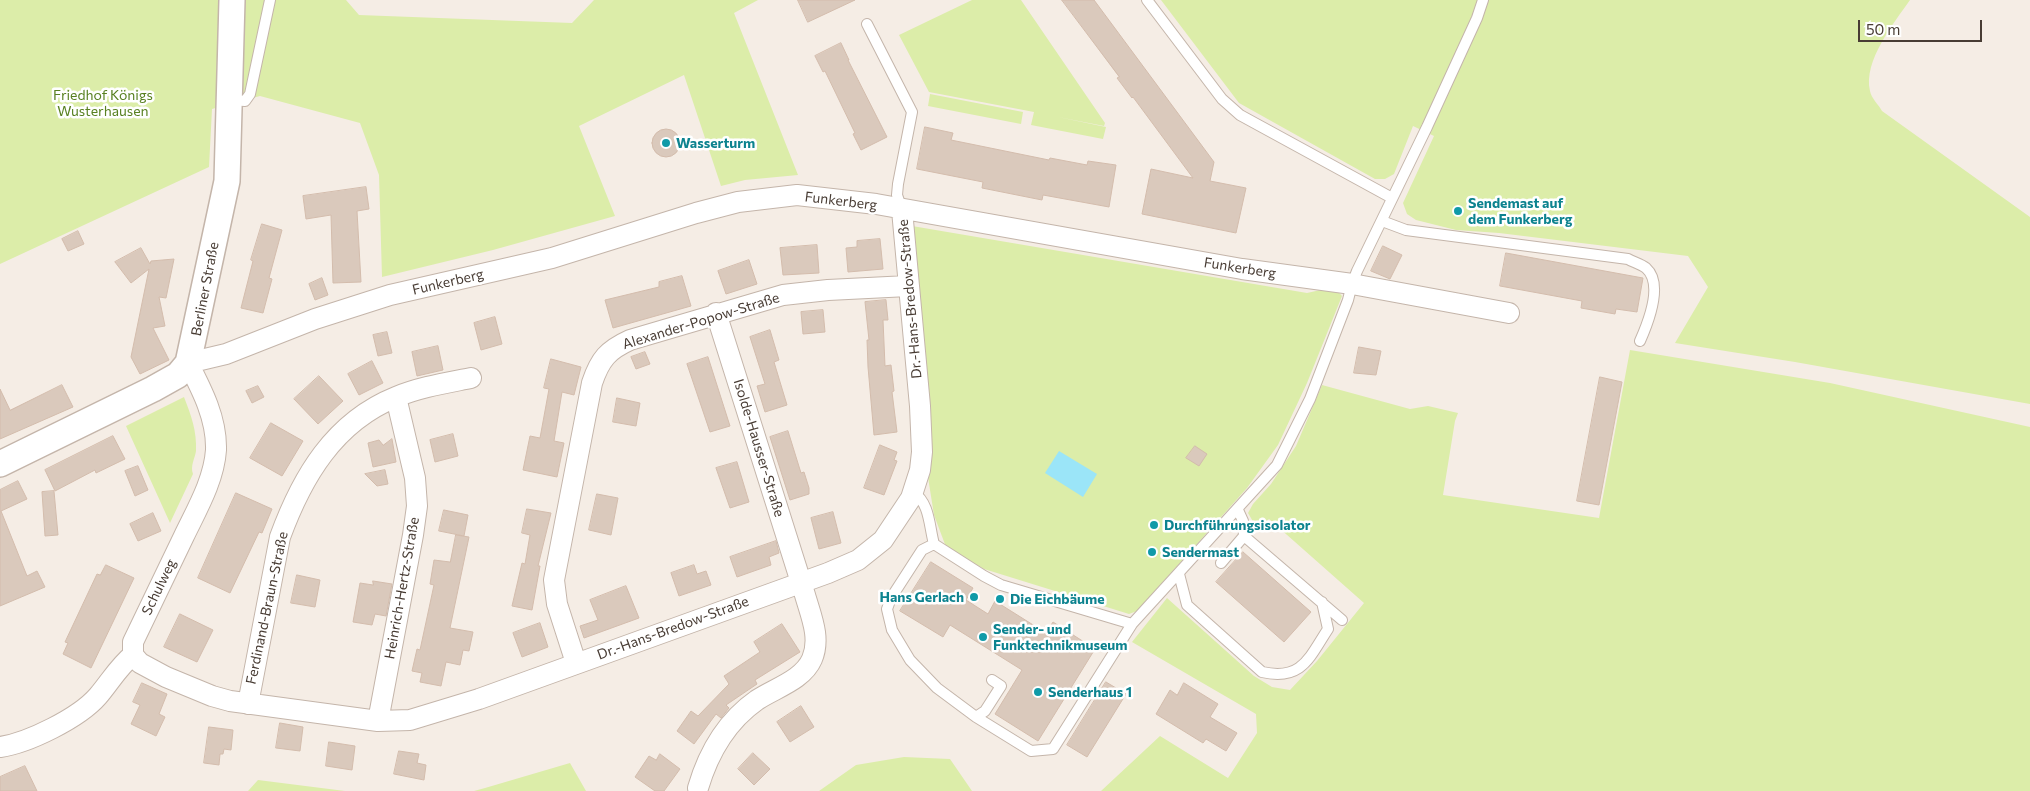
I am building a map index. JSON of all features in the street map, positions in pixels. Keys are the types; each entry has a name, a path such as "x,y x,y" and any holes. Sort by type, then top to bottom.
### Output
{"street":[{"name":"Berliner Straße","path":"188,363 227,182 232,0"},
{"name":"Funkerberg","path":"188,363 226,354 315,319 377,298 552,258 696,213 738,202 796,195 876,204 1242,269 1352,284 1509,313"},
{"name":"Dr.-Hans-Bredow-Straße","path":"133,655 140,663 190,688 212,696 248,704 378,721 410,720 440,712 801,583 858,560 883,540 901,514 913,492 922,452 920,406 902,210"},
{"name":"Alexander-Popow-Straße","path":"576,663 557,604 554,580 592,383 597,368 614,347 630,340 783,295 828,290 908,286"},
{"name":"Isolde-Hausser-Straße","path":"698,788 705,766 717,742 756,701 797,676 808,667 812,659 816,640 815,630 801,583 716,314"},
{"path":"0,464 153,390 178,375 188,363"},
{"name":"Schulweg","path":"133,655 133,642 212,472 216,450 214,428 208,406 188,363"},
{"name":"Ferdinand-Braun-Straße","path":"248,704 280,537 289,512 321,456 342,430 367,411 396,397 418,390 471,378"},
{"name":"Heinrich-Hertz-Straße","path":"378,721 417,506 415,478 396,397"},
{"path":"0,748 17,745 73,717 97,697 118,668 133,655"}],"lane":[{"path":"230,100 244,100 250,94 270,0"},
{"path":"1148,0 1222,99 1240,115 1392,198"},
{"path":"934,544 922,550 891,598 887,609 892,630 910,660 937,688 976,717 1031,751 1053,750 1132,624 1238,510 1276,465 1310,399 1348,300 1352,284 1431,119 1477,18 1483,0"},
{"path":"867,24 912,112 898,184 898,195 902,210"},
{"path":"1382,221 1406,230 1628,259 1646,268 1652,280 1654,294 1652,312 1640,340"},
{"path":"913,492 921,498 926,507 934,544 984,576 1001,585 1132,624"},
{"path":"1221,563 1244,536 1243,521 1238,510"},
{"path":"1244,536 1342,620"},
{"path":"1178,574 1187,605 1262,672 1284,674 1304,665 1328,629 1322,602"},
{"path":"976,717 985,711 1002,686 992,680"}],"green space":[{"name":"Friedhof Königs Wusterhausen","path":"0,0 346,0 359,15 572,23 594,0 758,0 734,13 798,175 745,180 721,186 684,75 579,126 615,216 493,250 382,277 379,175 360,123 260,96 212,109 209,167 0,264"},
{"path":"972,0 1021,0 1105,123 1104,126 1058,117 1106,127 1103,139 1031,125 1034,112 929,92 899,35"},
{"path":"1161,0 1910,0 1888,31 1875,55 1869,79 1870,91 1873,99 1882,111 2030,217 2030,404 1795,362 1675,343 1708,287 1688,256 1499,233 1456,230 1416,220 1407,214 1403,203 1434,136 1413,126 1394,174 1385,179 1375,179 1239,103"},
{"path":"930,94 1023,112 1021,124 928,106"},
{"path":"912,226 1307,293 1334,287 1342,296 1307,383 1278,445 1247,488 1137,611 1129,614 984,569 946,547 934,515 927,471"},
{"path":"1630,350 1830,383 2030,427 2030,791 1101,791 1160,736 1228,778 1257,733 1256,714 1132,642 1167,598 1254,676 1272,687 1290,690 1317,661 1364,603 1269,519 1258,530 1248,513 1253,504 1271,484 1296,446 1322,385 1410,409 1428,406 1458,413 1455,421 1443,495 1599,518"},
{"path":"184,397 194,430 196,451 192,465 193,474 170,523 126,426"},
{"path":"904,757 950,759 972,791 819,791 856,765"},
{"path":"570,763 586,791 474,791 485,788"},
{"path":"258,780 345,791 248,791"}],"water":[{"path":"1059,451 1097,474 1083,497 1045,473"}],"building":[{"path":"798,0 855,0 808,22"},
{"path":"1062,0 1094,0 1214,162 1210,181 1246,188 1236,233 1142,214 1151,169 1193,178 1117,78 1119,77"},
{"path":"841,43 887,137 861,150 853,134 855,133 825,71 823,72 815,56"},
{"path":"925,127 953,133 951,140 1049,160 1050,158 1087,165 1088,161 1116,165 1109,207 1043,195 1042,200 982,188 983,182 917,169"},
{"name":"Wasserturm","path":"666,129 676,133 680,143 676,153 666,157 656,153 652,143 656,133"},
{"path":"366,187 369,209 357,211 361,282 333,283 331,215 306,219 303,196"},
{"path":"262,224 282,230 269,278 272,279 263,313 241,308 253,261 251,260"},
{"path":"78,231 84,244 68,251 62,239"},
{"path":"880,239 883,269 848,272 846,248 857,247 857,241"},
{"path":"817,245 819,273 783,275 780,248"},
{"path":"1383,246 1402,255 1390,279 1371,271"},
{"path":"141,248 150,264 151,261 174,259 166,298 159,297 165,326 153,328 169,360 140,374 131,357 149,269 131,283 115,262"},
{"path":"1506,253 1643,278 1637,312 1616,309 1615,314 1581,308 1582,301 1500,286"},
{"path":"749,260 757,284 726,294 718,271"},
{"path":"682,276 691,306 613,328 605,300 659,287 659,282"},
{"path":"322,278 328,295 315,300 309,284"},
{"path":"886,300 888,320 883,320 885,366 891,365 897,432 874,435 865,302"},
{"path":"823,310 825,332 803,334 801,312"},
{"path":"495,317 502,344 481,350 474,323"},
{"path":"770,330 779,360 774,362 787,405 765,412 757,386 765,384 750,337"},
{"path":"387,332 392,353 378,356 373,335"},
{"path":"438,346 443,370 417,376 412,352"},
{"path":"1359,347 1381,351 1376,375 1354,373"},
{"path":"645,352 650,364 636,369 631,357"},
{"path":"708,357 730,426 710,432 687,364"},
{"path":"551,359 581,367 574,395 562,392 554,441 564,443 557,477 523,470 530,436 540,438 549,389 544,388"},
{"path":"372,361 383,383 359,395 348,374"},
{"path":"319,376 343,401 318,424 294,399"},
{"path":"1600,377 1622,382 1599,505 1577,501"},
{"path":"62,385 73,407 0,439 0,389 10,410"},
{"path":"258,386 264,397 252,403 246,391"},
{"path":"617,398 640,403 636,426 613,422"},
{"path":"271,423 303,441 282,476 250,458"},
{"path":"788,431 801,473 804,472 809,488 809,494 790,500 770,437"},
{"path":"453,434 458,456 435,462 430,440"},
{"path":"113,436 125,459 96,473 95,470 55,491 45,470"},
{"path":"392,439 396,462 373,467 368,443 379,440 383,445"},
{"path":"880,445 897,452 894,460 897,461 884,495 864,488"},
{"path":"1195,446 1207,454 1199,466 1186,458"},
{"path":"737,462 749,502 730,508 716,468"},
{"path":"138,466 148,490 135,496 125,471"},
{"path":"385,470 388,484 377,486 365,474"},
{"path":"18,481 27,499 1,511 27,576 37,571 45,587 0,606 0,490"},
{"path":"54,491 58,535 45,536 42,492"},
{"path":"236,493 272,509 262,533 259,532 230,593 198,578"},
{"path":"597,494 618,498 611,535 589,530"},
{"path":"527,509 551,513 538,566 540,566 532,610 512,606 522,563 525,564 530,535 522,533"},
{"path":"444,510 468,515 464,536 439,531"},
{"path":"833,512 841,543 819,549 811,518"},
{"path":"153,513 161,531 138,541 130,524"},
{"path":"456,535 469,537 450,628 473,632 469,651 463,650 460,665 446,662 441,686 420,682 422,673 412,671 417,649 420,650 434,585 430,584 434,560 450,562"},
{"path":"776,541 779,553 769,557 771,565 737,577 730,557"},
{"path":"1243,552 1311,612 1284,642 1216,582"},
{"path":"931,562 973,588 966,600 988,614 995,601 1046,633 1053,622 1095,649 1038,741 995,714 1022,670 950,625 943,637 900,611"},
{"path":"106,565 134,578 91,668 63,654 68,643 65,642 97,574 100,575"},
{"path":"694,565 697,574 706,571 711,585 679,596 671,573"},
{"path":"297,575 320,580 315,607 291,603"},
{"path":"373,581 392,584 386,616 375,614 372,625 353,622 360,583 373,585"},
{"path":"626,586 639,618 584,638 580,626 598,620 590,600"},
{"path":"180,614 213,630 197,662 164,647"},
{"path":"540,623 548,647 522,657 513,633"},
{"path":"782,624 800,652 755,680 757,684 726,705 729,708 721,718 716,714 694,744 677,731 691,711 698,716 729,684 724,676 760,652 754,642"},
{"path":"1106,682 1126,694 1087,757 1067,745"},
{"path":"142,683 167,694 159,714 165,717 156,736 131,724 140,705 133,702"},
{"path":"1184,683 1218,704 1210,717 1237,733 1226,751 1206,739 1203,743 1156,714 1170,690 1177,695"},
{"path":"801,706 814,727 790,742 777,722"},
{"path":"280,723 303,727 300,751 276,748"},
{"path":"209,727 233,730 231,750 224,749 223,754 220,754 219,765 204,763"},
{"path":"329,742 355,746 352,770 326,766"},
{"path":"399,751 419,754 417,763 426,765 424,780 394,774"},
{"path":"753,753 770,769 754,785 738,769"},
{"path":"660,754 680,769 664,791 655,791 635,777 649,756 656,760"},
{"path":"25,766 37,791 0,791 0,777"}],"place":[{"name":"Wasserturm","path":"666,143"},
{"name":"Sendemast auf dem Funkerberg","path":"1458,211"},
{"name":"Durchführungsisolator","path":"1154,525"},
{"name":"Sendermast","path":"1152,552"},
{"name":"Hans Gerlach","path":"974,597"},
{"name":"Die Eichbäume","path":"1000,599"},
{"name":"Sender- und Funktechnikmuseum","path":"983,637"},
{"name":"Senderhaus 1","path":"1038,692"}]}
